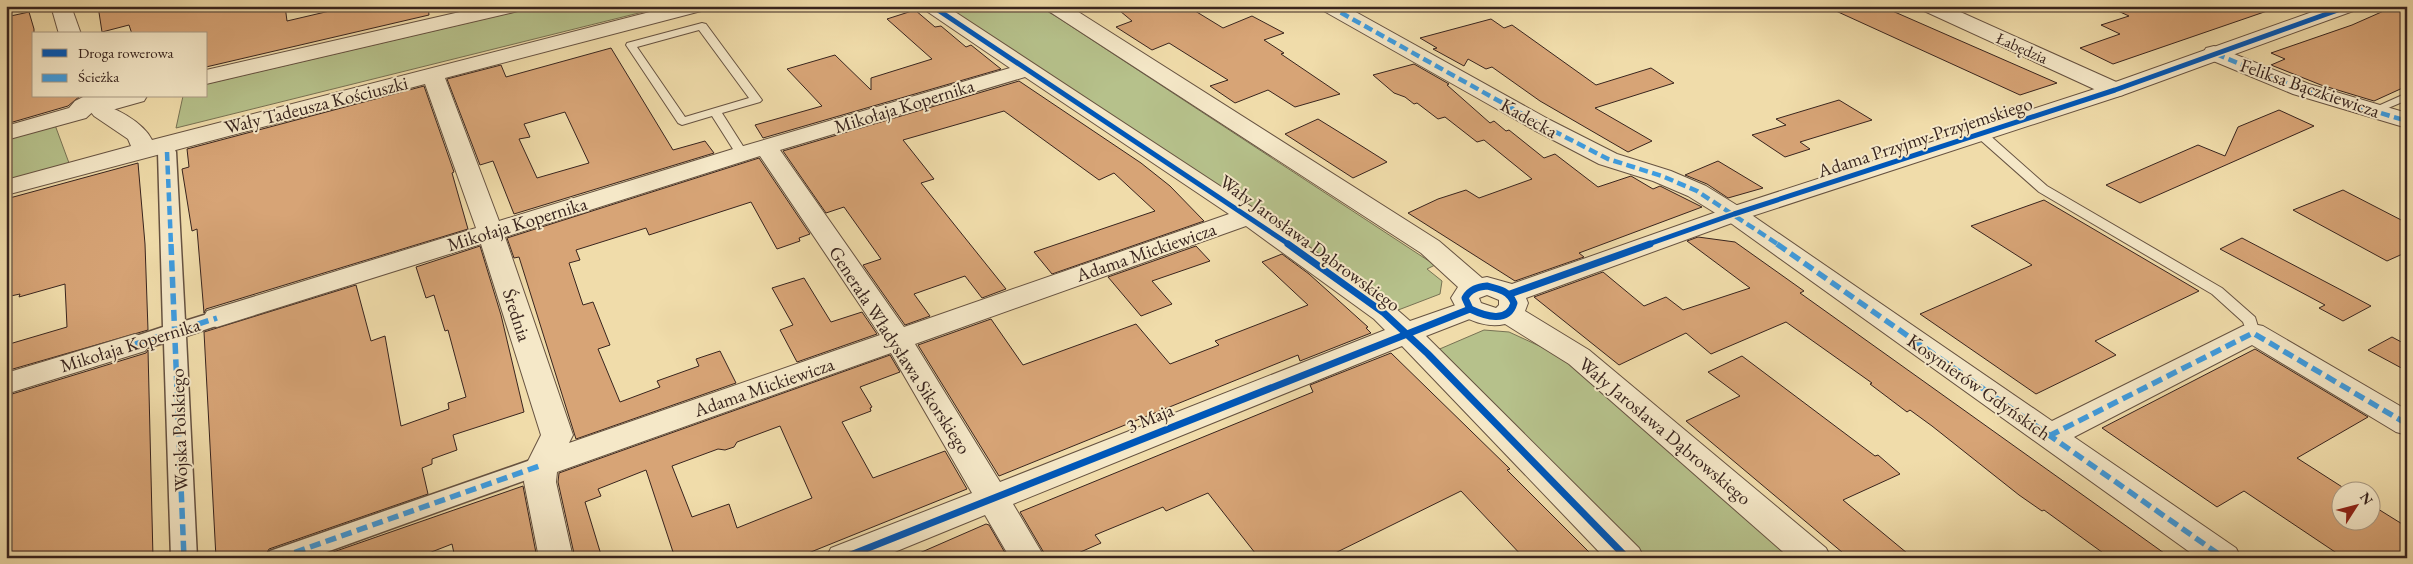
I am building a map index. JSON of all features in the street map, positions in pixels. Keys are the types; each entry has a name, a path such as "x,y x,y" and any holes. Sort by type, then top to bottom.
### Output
{"street":[{"path":"61,6 69,32"},
{"path":"208,77 514,6"},
{"name":"Wały Tadeusza Kościuszki","path":"6,188 156,151 433,75 638,29 674,12 698,6"},
{"name":"Wały Jarosława Dąbrowskiego","path":"932,6 1249,216 1384,313 1406,333 1627,558"},
{"path":"1054,6 1430,247 1473,299"},
{"name":"Kadecka","path":"1330,6 1608,160 1662,176 1697,191 1734,214"},
{"name":"Łabędzia","path":"1929,6 2115,90"},
{"name":"Adama Przyjmy-Przyjemskiego","path":"1473,299 1490,318 1510,304 1734,214 1982,135 2115,90 2349,6"},
{"path":"674,12 688,30"},
{"name":"Feliksa Bączkiewicza","path":"2214,53 2301,89 2375,110 2402,120"},
{"name":"Mikołaja Kopernika","path":"6,384 490,232 1028,69"},
{"name":"Średnia","path":"433,75 490,232 557,435 542,465 540,482 556,558"},
{"path":"6,133 95,105 127,98"},
{"path":"95,105 138,135 156,151"},
{"name":"Wojska Polskiego","path":"156,151 175,331 184,558"},
{"name":"Generała Władysława Sikorskiego","path":"754,151 898,340 1028,558"},
{"name":"Kosynierów Gdyńskich","path":"1734,214 2224,558"},
{"name":"Adama Mickiewicza","path":"279,558 1249,216"},
{"name":"3 Maja","path":"842,558 1406,333 1473,299"},
{"name":"Wały Jarosława Dąbrowskiego","path":"1510,304 1579,357 1814,558"},
{"path":"2049,436 2253,334 2407,424"}],"lane":[{"path":"702,26 756,100 682,121 632,45 638,29 688,30 702,26"},
{"path":"2375,110 2407,96"},
{"path":"715,112 754,151"},
{"path":"1982,135 2043,189 2216,291 2250,320 2253,334"}],"green space":[{"path":"540,6 667,6 176,128 183,98 208,98 208,84"},
{"path":"943,6 1038,6 1057,17 1435,265 1427,269 1442,281 1440,294 1393,312"},
{"path":"55,125 69,163 6,181 6,138"},
{"path":"1484,330 1509,332 1559,355 1792,558 1642,558 1435,351"}],"building":[{"path":"98,6 285,6 287,21 351,6 428,6 429,15 208,67 208,32 131,32 129,25 102,32"},
{"path":"1114,6 1187,6 1223,28 1252,16 1284,33 1264,40 1284,53 1281,54 1340,94 1295,107 1268,90 1235,103 1210,86 1228,80 1169,43 1152,50 1116,27 1132,21"},
{"path":"1825,6 1881,6 2057,83 2020,95"},
{"path":"2107,6 2269,6 2270,10 2113,64 2080,48 2120,34 2101,25 2129,16"},
{"path":"2395,6 2407,6 2407,86 2374,101 2321,85 2271,65 2285,59 2271,53 2352,25"},
{"path":"915,10 935,27 941,26 966,47 971,45 1001,69 763,138 755,125 822,106 787,69 835,55 871,90 871,78 932,59 887,19"},
{"path":"29,12 34,29 34,32 32,32 32,98 78,98 68,106 6,124 6,17"},
{"path":"1491,19 1504,28 1512,25 1596,85 1651,68 1674,83 1595,108 1652,141 1628,152 1540,101 1492,67 1486,69 1468,59 1464,66 1433,49 1437,48 1420,38"},
{"path":"611,48 673,150 705,141 714,153 514,214 493,161 480,165 447,79 501,65 506,77","holes":["565,112 589,163 537,178 519,139 530,137 524,124"]},
{"path":"1414,64 1449,84 1447,85 1490,123 1494,121 1506,131 1509,130 1544,158 1555,154 1598,187 1631,176 1653,189 1660,186 1702,207 1579,253 1584,257 1515,281 1408,213 1438,199 1466,190 1479,198 1532,179 1484,140 1477,142 1445,117 1438,119 1417,103 1414,104 1405,97 1394,93 1373,75"},
{"path":"1019,81 1141,163 1170,186 1204,221 1052,274 1034,252 1155,211 1114,173 1099,180 1004,111 903,140 934,179 921,183 1006,289 982,298 965,276 914,294 930,316 905,325 863,265 881,259 844,207 826,213 783,151"},
{"path":"424,86 454,172 452,173 468,229 206,309 204,313 197,229 192,231 182,169 189,167 187,149"},
{"path":"1839,100 1872,120 1800,142 1810,149 1785,157 1752,135 1786,125 1776,119"},
{"path":"2279,110 2314,126 2140,203 2106,185 2198,145 2225,156 2238,127"},
{"path":"1318,119 1387,162 1353,178 1285,134"},
{"path":"759,158 810,234 799,238 800,241 777,249 751,202 649,235 646,228 576,250 580,260 569,263 583,305 593,302 610,345 598,349 620,402 660,387 657,381 699,366 696,359 720,351 736,383 576,439 519,257 514,258 507,238"},
{"path":"1718,161 1763,188 1728,198 1707,184 1685,175"},
{"path":"138,163 145,244 148,330 6,371 6,345 67,327 65,284 19,297 20,294 6,297 6,199"},
{"path":"2343,190 2407,223 2407,252 2387,261 2293,210"},
{"path":"2044,200 2199,291 2095,341 2116,355 2036,394 1920,314 2032,265 1971,226"},
{"path":"1698,237 1735,242 1804,291 1800,293 2171,558 2110,558 2044,510 2042,511 2019,495 1932,426 1910,410 1907,412 1870,384 1872,383 1786,322 1711,354 1686,333 1619,365 1534,297 1603,272 1644,306 1666,297 1683,310 1750,288 1687,241"},
{"path":"2242,238 2371,306 2343,321 2319,308 2325,305 2220,249"},
{"path":"480,246 501,315 524,412 453,435 457,450 432,459 432,464 422,468 428,494 269,549 264,558 216,558 204,332 356,285 371,341 385,336 401,426 449,409 448,403 466,397 448,330 445,331 434,295 426,298 416,267"},
{"path":"1196,246 1210,261 1152,281 1172,304 1141,316 1108,277"},
{"path":"1282,254 1309,274 1368,327 1366,328 1371,333 1300,361 1298,355 999,476 918,345 991,319 1023,365 1136,324 1170,364 1219,345 1215,341 1308,305 1262,262"},
{"path":"804,278 831,322 862,312 877,334 797,362 780,330 793,325 772,288"},
{"path":"2392,337 2407,345 2407,371 2368,350"},
{"path":"2255,349 2368,417 2297,458 2334,482 2330,482 2330,532 2380,532 2380,510 2407,527 2407,558 2344,558 2244,491 2217,507 2102,428"},
{"path":"148,350 153,558 6,558 6,425 9,424 12,394 146,353"},
{"path":"1391,353 1510,469 1507,470 1595,558 1524,558 1461,491 1325,558 1259,558 1208,493 1166,511 1163,507 1095,535 1101,543 1067,558 1047,558 1020,512 1313,392 1310,385"},
{"path":"890,355 900,372 860,387 872,407 870,408 871,411 842,422 873,478 945,451 967,489 796,558 675,558 646,470 598,489 601,496 585,502 602,558 575,558 558,482 559,473","holes":["780,426 812,498 737,528 729,504 692,517 672,466 718,449 725,450 734,447 737,442"]},
{"path":"1742,356 1875,456 1878,455 1900,474 1843,500 1913,558 1849,558 1686,421 1740,396 1708,372"},
{"path":"523,486 537,558 455,558 452,544 416,558 316,558"},
{"path":"986,524 989,525 1008,558 908,558"}],"marked path":[{"path":"1329,6 1542,125 1608,159 1662,176 1697,191 1734,214 2224,558"},
{"path":"2216,54 2301,89 2407,121"},
{"path":"167,152 184,558"},
{"path":"135,344 217,318"},
{"path":"2049,436 2253,333 2407,424"},
{"path":"279,558 542,465"}],"cycle path":[{"path":"932,6 1249,216 1384,313 1428,354 1627,558"},
{"path":"1510,294 1734,214 2115,90 2349,6"},
{"path":"1487,286 1502,290 1511,296 1514,303 1512,309 1506,314 1496,317 1484,315 1470,309 1465,298 1469,292 1487,286"},
{"path":"843,558 1470,309"}]}
